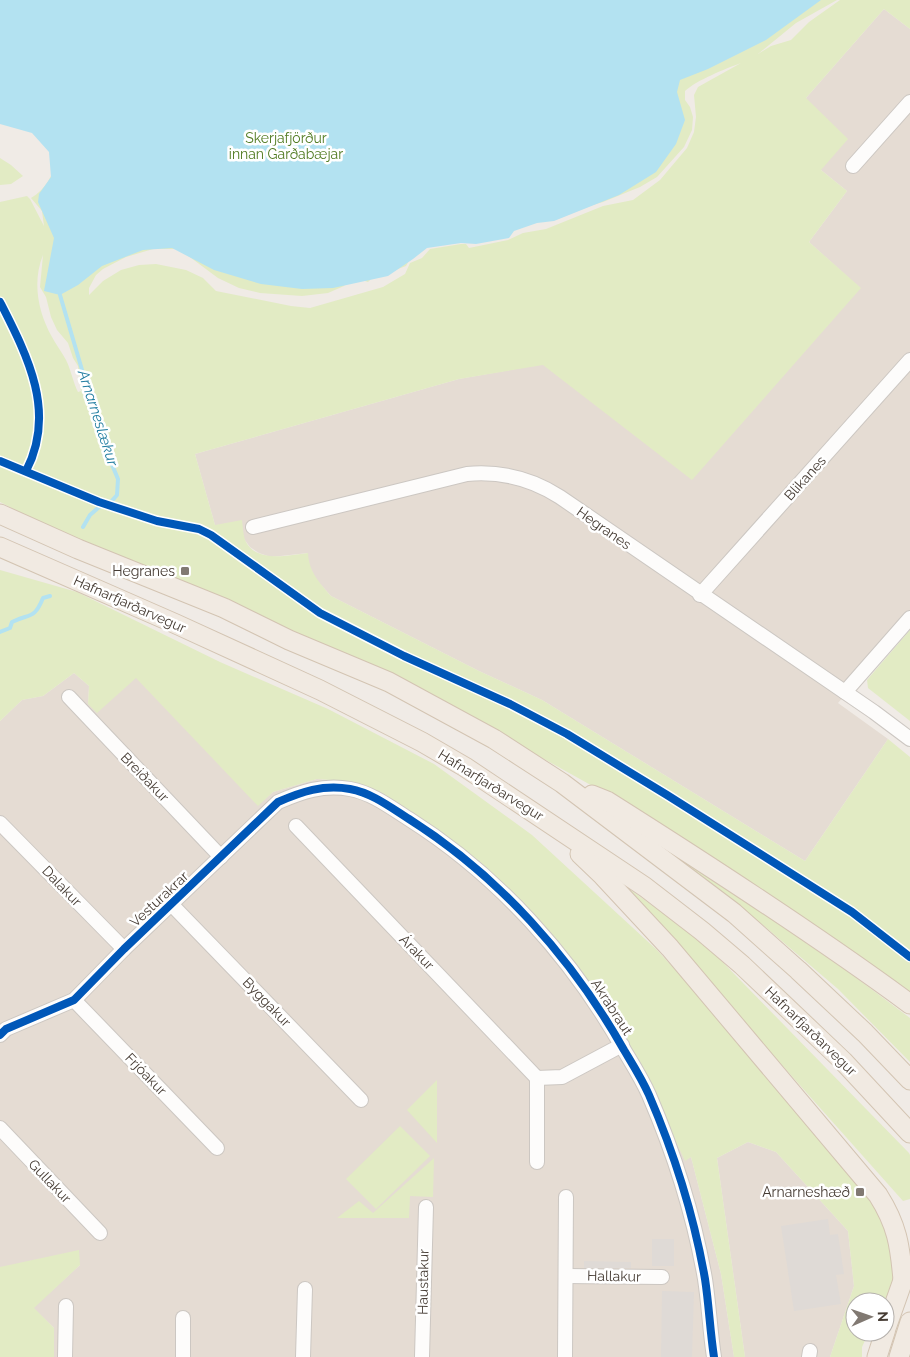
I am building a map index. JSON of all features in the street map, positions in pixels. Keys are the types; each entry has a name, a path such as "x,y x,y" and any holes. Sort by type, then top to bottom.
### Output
{"main road":[{"path":"0,514 78,549 224,608 289,640 389,682 494,739 562,783 734,913 865,1033 910,1080"},
{"name":"Hafnarfjarðarvegur","path":"0,547 176,624 320,690 422,742 465,767 645,887 702,931 735,959 843,1061 910,1133"},
{"path":"562,783 607,802 720,872 828,944 910,1004"},
{"path":"539,815 603,876 670,948 878,1195 910,1226"},
{"path":"878,1195 890,1214 894,1225 901,1254 903,1280"},
{"path":"895,1303 910,1260"},
{"path":"899,1356 910,1322"},
{"path":"899,1356 910,1339"},
{"path":"876,1357 881,1342"}],"street":[{"path":"853,166 910,102"},
{"name":"Blikanes","path":"700,595 910,360"},
{"name":"Hegranes","path":"253,527 455,477 480,473 508,475 535,483 547,489 845,692 910,739"},
{"path":"845,692 910,618"},
{"name":"Breiðakur","path":"69,697 221,857"},
{"name":"Vesturakrar","path":"2,1029 74,1000 124,949 278,802 308,790 336,787"},
{"name":"Akrabraut","path":"336,787 360,792 383,802 433,834 500,890 542,934 575,973 610,1024 648,1094 677,1168 704,1278 713,1354"},
{"name":"Dalakur","path":"0,823 124,949"},
{"name":"Árakur","path":"296,826 537,1078"},
{"name":"Byggakur","path":"172,905 361,1100"},
{"name":"Frjóakur","path":"74,1000 218,1148"},
{"path":"538,1162 537,1078 562,1077 622,1045"},
{"name":"Gullakur","path":"0,1128 100,1233"},
{"path":"565,1357 566,1197"},
{"name":"Haustakur","path":"422,1357 426,1207"},
{"name":"Hallakur","path":"566,1276 662,1277"},
{"path":"304,1357 305,1290"},
{"path":"65,1357 66,1306"},
{"path":"183,1318 183,1357"}],"shaded area":[{"path":"884,9 910,29 910,620 838,703 888,739 805,861 542,700 479,671 331,596 313,576 308,563 308,553 271,557 259,553 250,547 244,539 215,525 195,454 459,379 543,364 692,479 860,288 809,242 847,191 821,170 806,98"},
{"path":"74,673 89,686 88,704 136,677 258,805 273,792 317,779 343,781 381,795 459,845 543,928 589,988 634,1053 685,1160 691,1157 721,1274 734,1357 54,1357 54,1328 33,1308 80,1265 0,1267 0,721 22,700 43,696"},
{"path":"748,1142 776,1152 848,1231 854,1286 852,1292 845,1292 845,1313 830,1357 745,1357 717,1158"},
{"path":"828,1219 830,1235 838,1234 844,1274 836,1275 841,1304 794,1311 781,1226"},
{"path":"652,1239 674,1239 674,1266 652,1266"},
{"path":"584,1261 631,1262 631,1268 584,1268"},
{"path":"662,1291 694,1292 692,1357 661,1357"}],"green space":[{"path":"0,0 837,0 796,23 758,54 771,46 791,40 809,22 840,0 910,0 910,29 884,9 806,98 848,139 821,170 847,191 809,242 861,288 692,480 543,365 459,379 195,454 215,525 242,520 245,540 250,548 264,555 282,556 308,553 310,566 331,596 479,671 542,700 805,861 888,739 910,757 910,993 623,803 404,681 116,554 47,526 0,502 0,202 27,196 44,226 42,211 31,198 41,191 48,182 57,160","holes":["741,63 698,87 694,95 696,117 694,132 687,148 660,180 633,200 603,206 546,229 523,233 508,240 469,248 466,244 461,244 430,249 422,258 410,263 405,274 383,287 310,308 216,291 203,278 186,270 156,264 139,265 121,270 103,281 89,295 89,288 96,275 103,269 126,257 153,249 179,249 218,278 239,288 260,293 302,296 328,293 344,286 349,280 359,279 368,282 371,279 406,266 410,259 439,237 603,202 640,187 657,177 684,147 692,130 693,117 690,107 685,100 685,91 704,79","43,255 40,287 46,297 51,317 57,330 68,343 78,366 81,391 78,392 68,364 47,327 40,307 37,286"]},
{"path":"0,158 23,176 11,184 0,185"},
{"path":"0,570 77,592 220,662 328,709 434,764 532,835 657,950 756,1058 875,1200 897,1264 890,1292 852,1292 854,1286 848,1231 776,1152 748,1142 717,1158 745,1357 734,1357 721,1274 691,1157 685,1161 634,1053 589,988 543,928 459,845 382,795 343,781 317,779 273,792 258,806 136,678 97,713 88,704 89,686 74,673 43,696 22,700 0,721"},
{"path":"910,630 910,721 868,688 867,680"},
{"path":"675,860 692,864 851,974 910,1018 910,1062 838,989 763,925"},
{"path":"617,880 704,943 909,1153 910,1199 903,1201"},
{"path":"437,1080 437,1143 407,1110"},
{"path":"400,1126 430,1156 376,1209 346,1179"},
{"path":"434,1158 433,1197 410,1196 409,1218 337,1218 359,1201 373,1213"},
{"path":"79,1250 80,1265 34,1308 54,1328 54,1357 0,1357 0,1267"},
{"path":"845,1313 845,1342 864,1342 862,1347 862,1357 830,1357"}],"water":[{"name":"Skerjafjörður innan Garðabæjar","path":"0,0 821,0 766,40 708,69 680,80 677,92 685,120 676,144 656,172 619,195 554,221 537,223 514,231 509,238 476,244 461,243 427,248 388,276 333,288 302,289 261,284 214,270 172,248 143,250 102,266 78,285 60,295 44,291 54,238 38,202 39,194 51,177 49,152 32,133 0,124"}],"waterway":[{"name":"Arnarneslækur","path":"60,295 105,448 118,479 117,495 110,503 98,508 90,515 83,527"},
{"name":"Arnarneslækur","path":"0,632 10,628 12,622 34,613 43,598 50,596"}],"cycle path":[{"path":"0,302 28,363 35,384 39,406 39,427 35,449 26,471"},
{"path":"0,461 99,502 157,521 199,529 211,535 320,613 404,656 510,704 567,734 852,912 910,957"},
{"path":"0,1035 6,1029 74,1000 124,949 278,802 321,788 350,789 373,797 442,842 503,893 531,921 557,952 604,1016 646,1089 675,1162 689,1208 700,1255 714,1357"}],"place":[{"name":"Hegranes","path":"185,571"},
{"name":"Arnarneshæð","path":"860,1192"}]}
